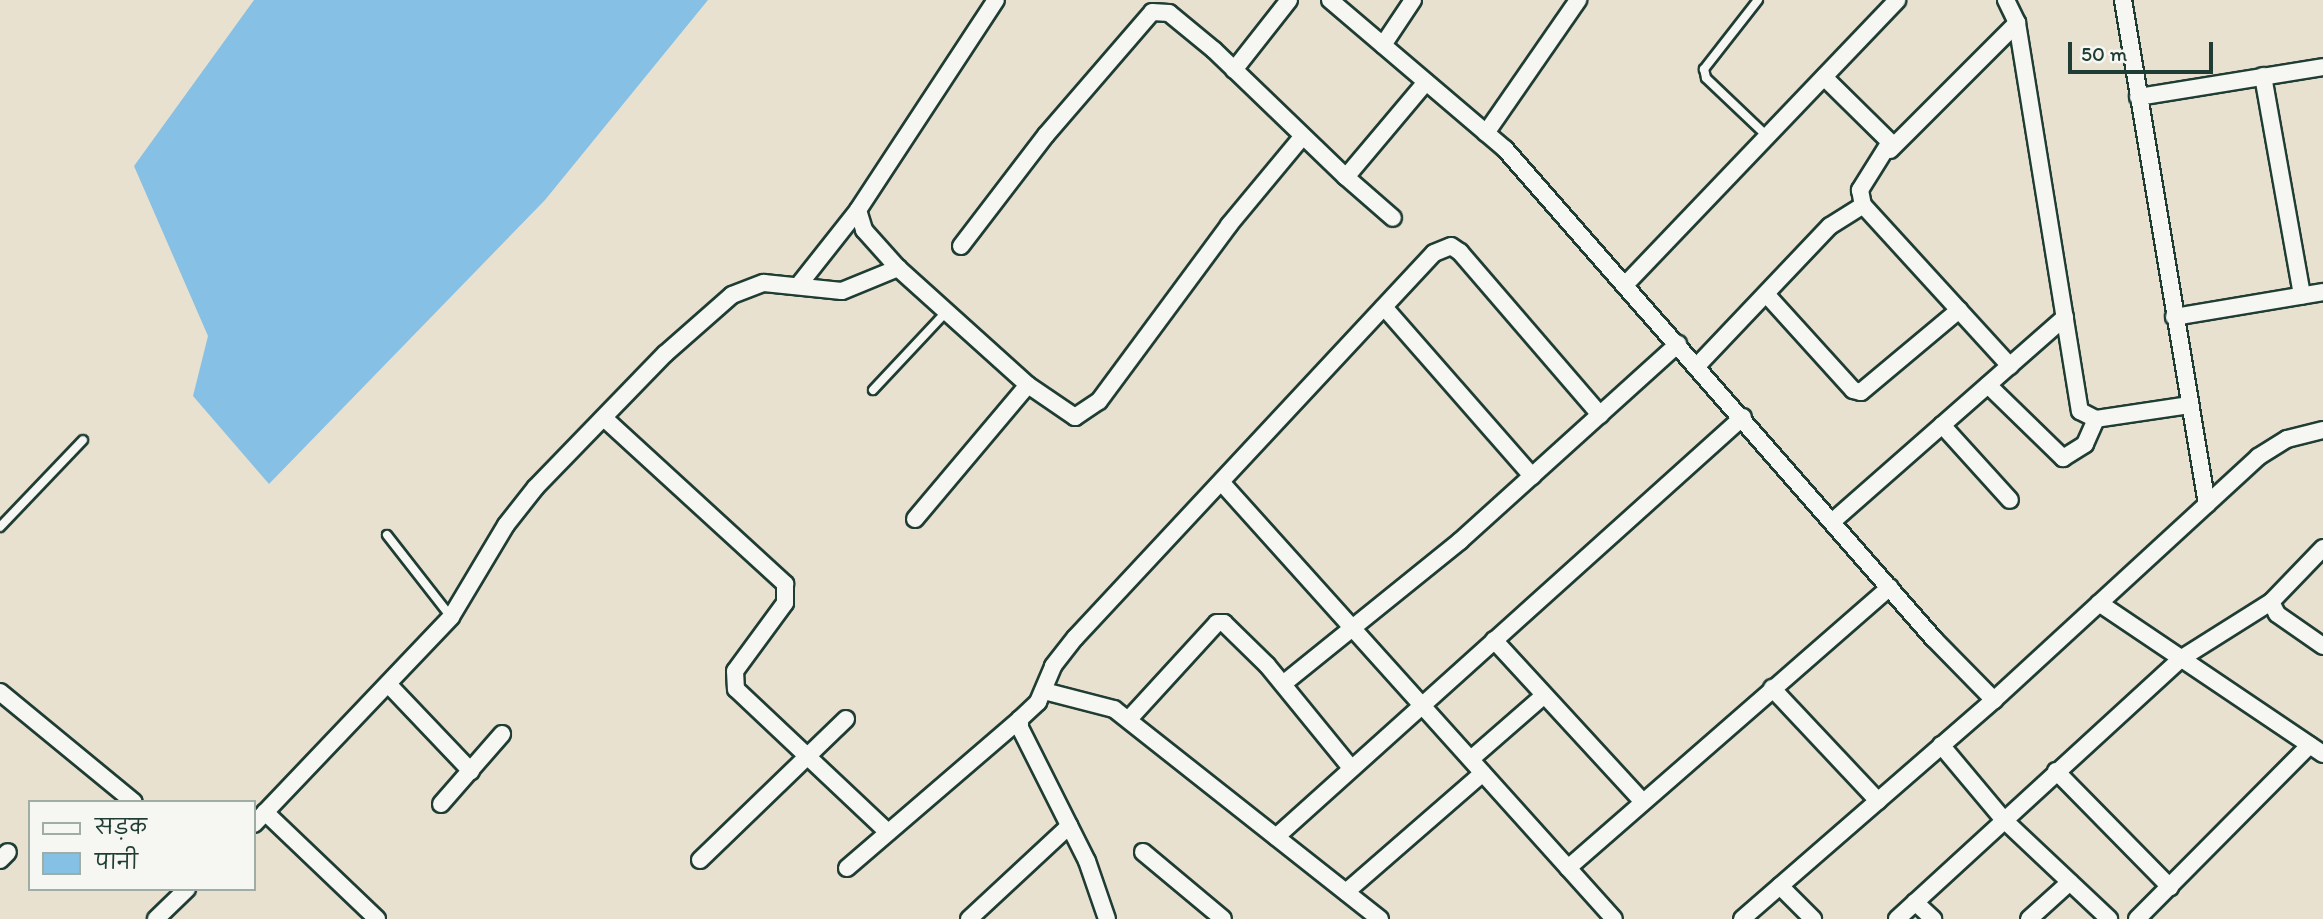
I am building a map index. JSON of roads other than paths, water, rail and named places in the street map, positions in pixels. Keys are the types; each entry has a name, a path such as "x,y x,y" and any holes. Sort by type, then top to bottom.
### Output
{"street":[{"path":"798,286 858,210 996,0"},
{"path":"1147,0 1234,70 1302,137 1393,218"},
{"path":"1234,70 1289,0"},
{"path":"1330,0 1486,133 1678,344 1890,587 1994,700"},
{"path":"1383,45 1413,0"},
{"path":"1486,133 1578,0"},
{"path":"1625,285 1897,0"},
{"path":"2006,0 2017,23 2080,411 2096,419 2190,405"},
{"path":"2123,0 2207,504"},
{"path":"961,246 1046,135 1152,12 1160,11"},
{"path":"2010,366 1863,205 1860,190 1890,150 2017,23"},
{"path":"2138,97 2323,66"},
{"path":"2263,76 2302,296"},
{"path":"1824,77 1885,135 1890,150"},
{"path":"1346,177 1426,82"},
{"path":"858,210 864,230 898,268 1028,385 1065,412 1084,414 1302,137"},
{"path":"1697,366 1830,226 1863,205"},
{"path":"847,868 1022,717 1041,697 1054,666 1075,638 1434,253 1451,246 1600,415"},
{"path":"377,919 259,818 389,685 451,617 506,525 604,418 732,295 764,283 842,291 898,268"},
{"path":"2174,317 2323,292"},
{"path":"1767,295 1853,390 1861,392 1959,310"},
{"path":"1384,307 1532,476"},
{"path":"1833,521 2065,317"},
{"path":"1283,684 1532,476 1678,344"},
{"path":"915,519 1028,385"},
{"path":"1987,385 2063,458 2085,444 2096,419"},
{"path":"1276,837 1743,417"},
{"path":"604,418 785,583 785,603 733,680 736,689 888,832"},
{"path":"1942,425 2010,500"},
{"path":"1742,919 1994,700 2258,457 2287,439 2323,430"},
{"path":"1222,483 1614,919"},
{"path":"1897,919 2003,819 2182,658 2271,602 2323,548"},
{"path":"1568,868 1890,587"},
{"path":"2271,602 2277,614 2323,646"},
{"path":"2099,603 2317,750 2137,919"},
{"path":"1129,719 1217,623 1231,629 1283,684 1351,768"},
{"path":"1494,640 1542,696 1643,802"},
{"path":"389,685 471,771"},
{"path":"1772,688 1878,801"},
{"path":"0,692 132,800"},
{"path":"1471,759 1542,696"},
{"path":"1041,697 1114,709 1380,919"},
{"path":"1022,717 1107,919"},
{"path":"700,860 846,719"},
{"path":"441,804 502,734"},
{"path":"1941,746 2003,819 2109,919"},
{"path":"2056,771 2169,887"},
{"path":"1346,892 1483,773"},
{"path":"969,919 1069,826"},
{"path":"1143,852 1223,919"},
{"path":"2029,919 2070,882"},
{"path":"1780,886 1814,919"},
{"path":"156,919 185,891"},
{"path":"1915,902 1933,919"}],"lane":[{"path":"1758,0 1704,69 1706,78 1767,136"},
{"path":"873,390 947,311"},
{"path":"0,527 83,440"},
{"path":"387,535 451,617"}],"water":[{"path":"254,0 708,0 545,200 269,484 193,396 208,336 134,166"}]}
